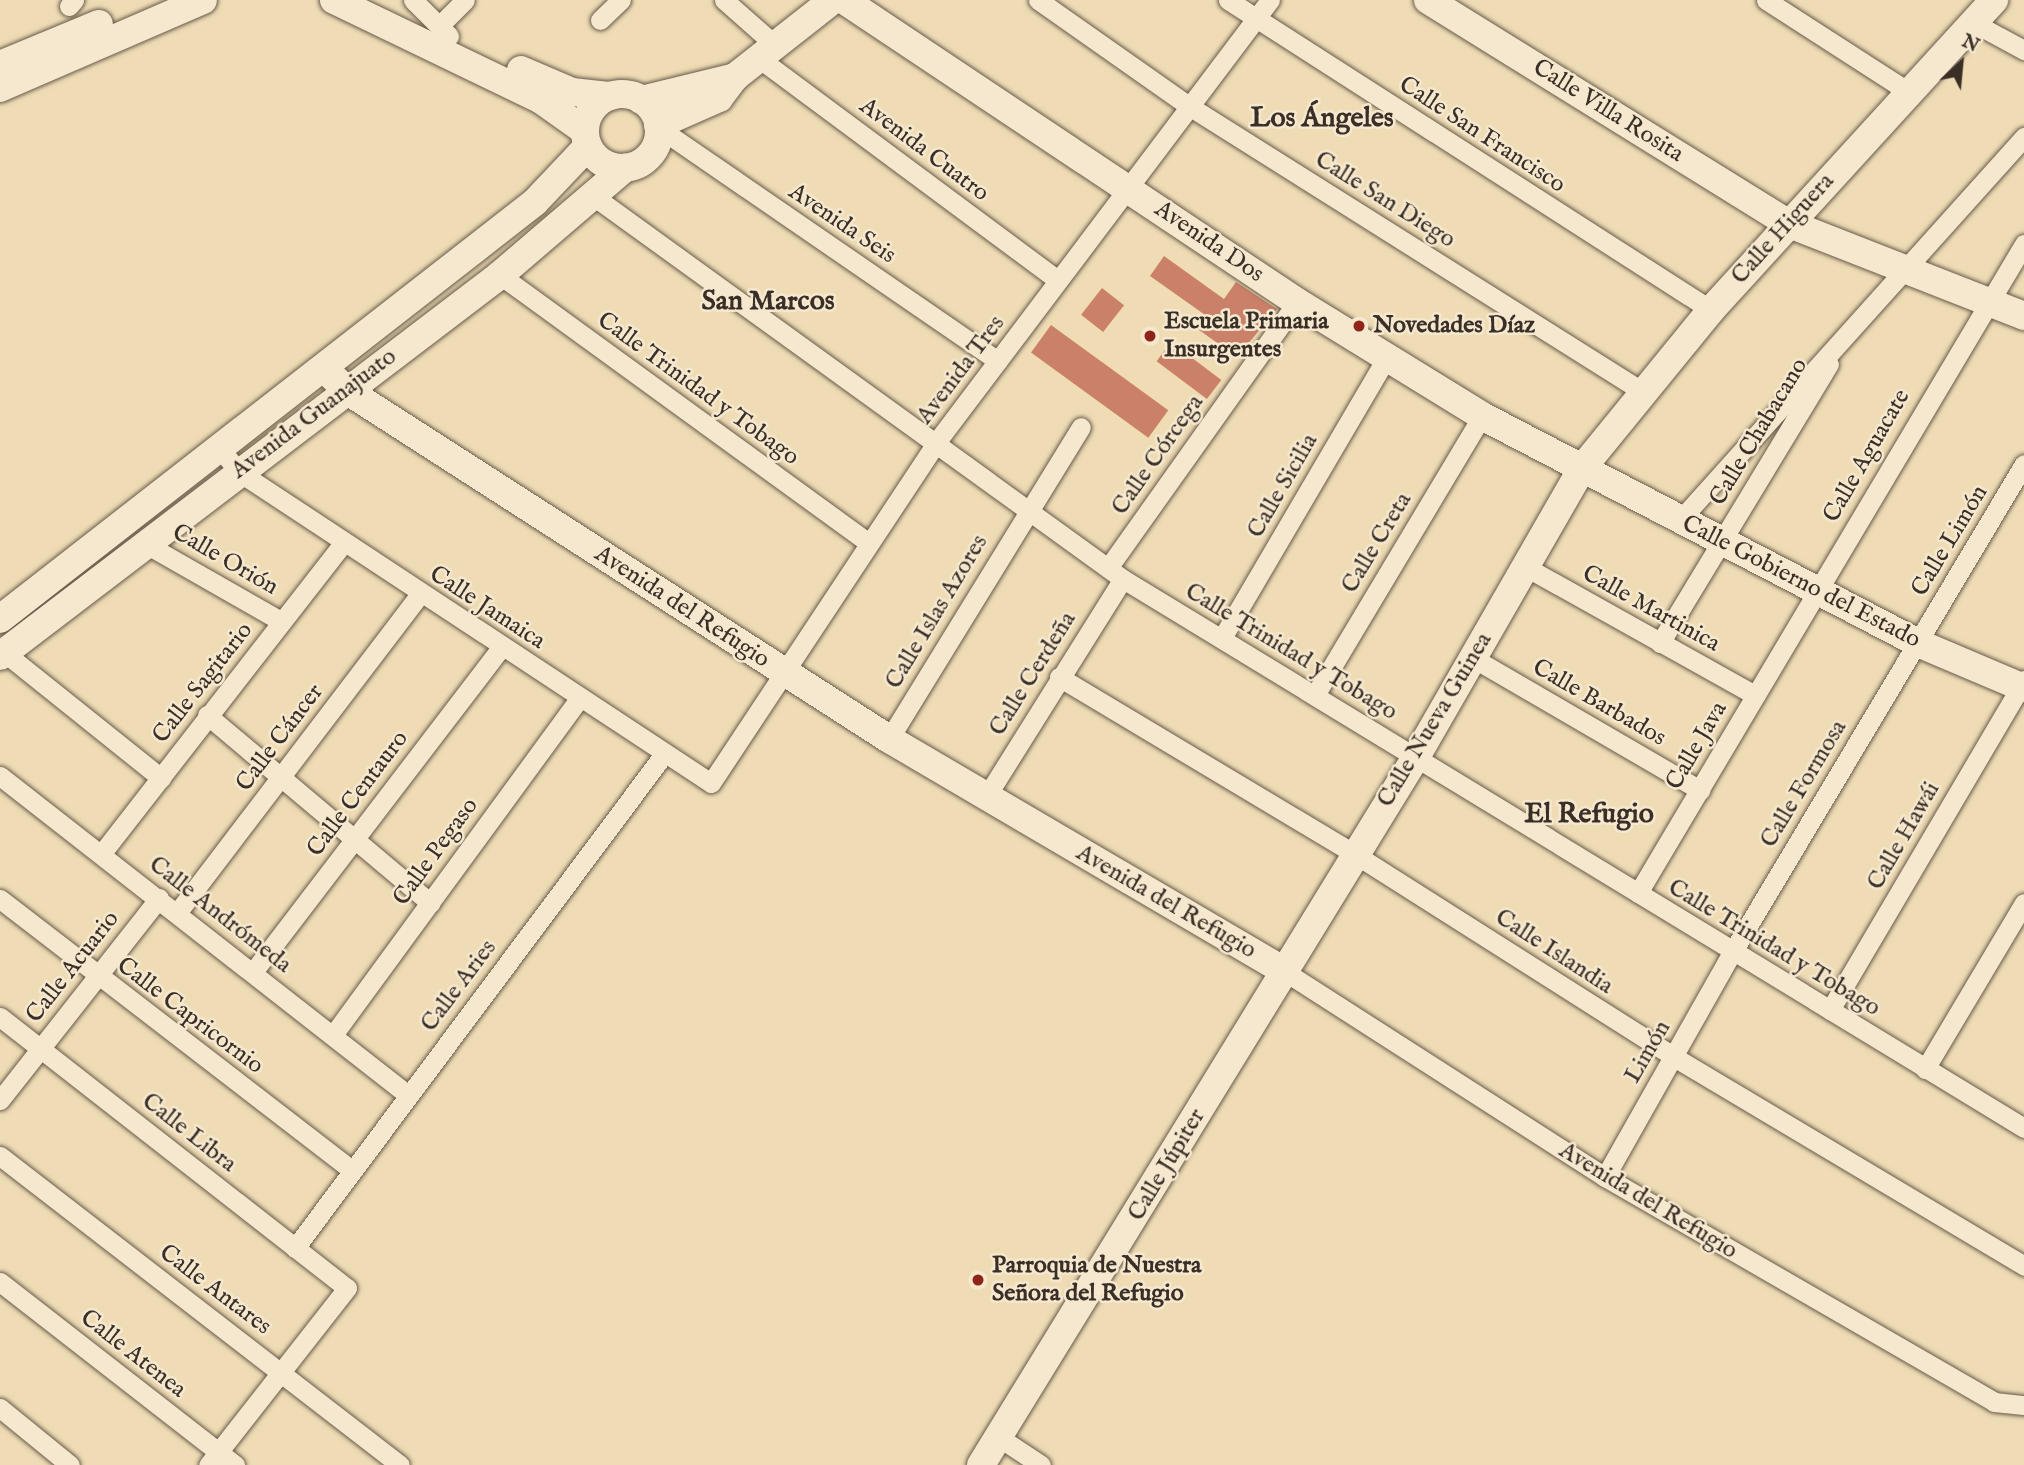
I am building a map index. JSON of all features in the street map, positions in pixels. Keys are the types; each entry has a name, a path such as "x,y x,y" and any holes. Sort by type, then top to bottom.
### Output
{"street":[{"path":"0,65 156,0"},
{"path":"0,88 204,0"},
{"path":"334,0 540,99 587,139 603,163 625,168 650,155 659,127 705,107 735,77 833,0"},
{"path":"372,0 572,92 642,100 735,77"},
{"path":"413,0 444,31"},
{"path":"444,31 465,0"},
{"path":"600,20 621,0"},
{"name":"Avenida Cuatro","path":"724,0 768,52 1058,280"},
{"name":"Avenida Dos","path":"845,0 1386,359 1482,415 1583,467"},
{"name":"Calle San Diego","path":"1038,0 1189,106 1640,390"},
{"name":"Calle San Francisco","path":"1228,0 1711,310"},
{"name":"Avenida Tres","path":"710,783 867,542 936,444 1270,0"},
{"name":"Calle Villa Rosita","path":"1429,0 1787,223 2024,316"},
{"path":"1766,0 1907,90"},
{"name":"Calle Higuera","path":"1583,467 1640,390 1907,90 1994,0"},
{"path":"1974,23 2024,50"},
{"path":"587,139 592,110 611,96"},
{"path":"642,100 659,127"},
{"name":"Avenida Seis","path":"659,127 998,360"},
{"name":"Calle Chabacano","path":"1680,520 1801,382 1834,353 2024,137"},
{"name":"Avenida Guanajuato","path":"0,619 159,494 326,370 534,202 587,139"},
{"name":"Avenida Guanajuato","path":"2,655 144,543 500,275 596,198 625,168"},
{"name":"Calle Trinidad y Tobago","path":"596,198 1116,573 2024,1127"},
{"name":"Calle Aguacate","path":"1755,695 1987,301 2024,244"},
{"name":"Calle Trinidad y Tobago","path":"500,275 867,542"},
{"name":"Calle Córcega","path":"1116,573 1297,302"},
{"name":"Calle Chabacano","path":"1660,643 1834,353"},
{"name":"Calle Sicilia","path":"1222,638 1386,359"},
{"name":"Avenida del Refugio","path":"326,370 346,390 889,739 1284,971 1605,1177 1994,1402 2024,1405"},
{"name":"Calle Creta","path":"1315,695 1482,415"},
{"name":"Calle Islas Azores","path":"889,739 1026,510 1080,427"},
{"name":"Calle Jamaica","path":"220,449 239,472 710,783"},
{"name":"Calle Limón","path":"1918,643 2024,464"},
{"name":"Calle Gobierno del Estado","path":"1583,467 1721,542 1918,643 2023,685"},
{"name":"Calle Nueva Guinea","path":"1284,971 1353,853 1416,757 1583,467"},
{"path":"159,494 179,519"},
{"name":"Calle Orión","path":"144,543 281,621"},
{"name":"Calle Sagitario","path":"102,853 207,715 344,543"},
{"name":"Calle Martinica","path":"1524,566 1755,695"},
{"name":"Calle Cerdeña","path":"986,797 1059,677 1116,573"},
{"name":"Calle Cáncer","path":"177,913 421,593"},
{"name":"Calle Formosa","path":"1732,951 1918,643"},
{"name":"Calle Centauro","path":"253,972 502,646"},
{"path":"2,655 161,778"},
{"name":"Calle Barbados","path":"1473,658 1700,790"},
{"name":"Calle Islandia","path":"1059,677 1353,853 1674,1057 2024,1266"},
{"name":"Calle Hawái","path":"1830,1010 2023,685"},
{"name":"Calle Java","path":"1638,893 1755,695"},
{"name":"Calle Pegaso","path":"333,1035 580,698"},
{"path":"207,715 282,775 430,903"},
{"name":"Calle Aries","path":"295,1248 664,754"},
{"name":"Calle Andrómeda","path":"0,776 102,853 408,1095"},
{"name":"Calle Acuario","path":"0,1100 159,898"},
{"name":"Calle Capricornio","path":"0,899 352,1170"},
{"path":"1925,1069 2024,903"},
{"name":"Limón","path":"1605,1177 1732,951"},
{"name":"Calle Júpiter","path":"981,1465 1284,971"},
{"name":"Calle Libra","path":"0,1017 347,1288 283,1373"},
{"name":"Calle Antares","path":"0,1156 400,1465"},
{"name":"Calle Atenea","path":"0,1282 213,1458 235,1465"},
{"path":"213,1458 283,1373"},
{"path":"0,1408 70,1465"},
{"path":"1000,1438 1041,1465"}],"building":[{"path":"1164,256 1224,299 1236,282 1277,309 1237,357 1199,330 1208,317 1150,276"},
{"path":"1102,288 1124,305 1103,332 1081,315"},
{"path":"1051,325 1168,410 1148,438 1031,353"},
{"path":"1171,342 1221,380 1207,399 1157,361"}],"place":[{"name":"Novedades Díaz","path":"1359,326"},
{"name":"Escuela Primaria Insurgentes","path":"1150,336"},
{"name":"Parroquia de Nuestra Señora del Refugio","path":"978,1280"}],"district":[{"name":"Los Ángeles","path":"1322,119"},
{"name":"San Marcos","path":"768,302"},
{"name":"El Refugio","path":"1589,815"}]}
